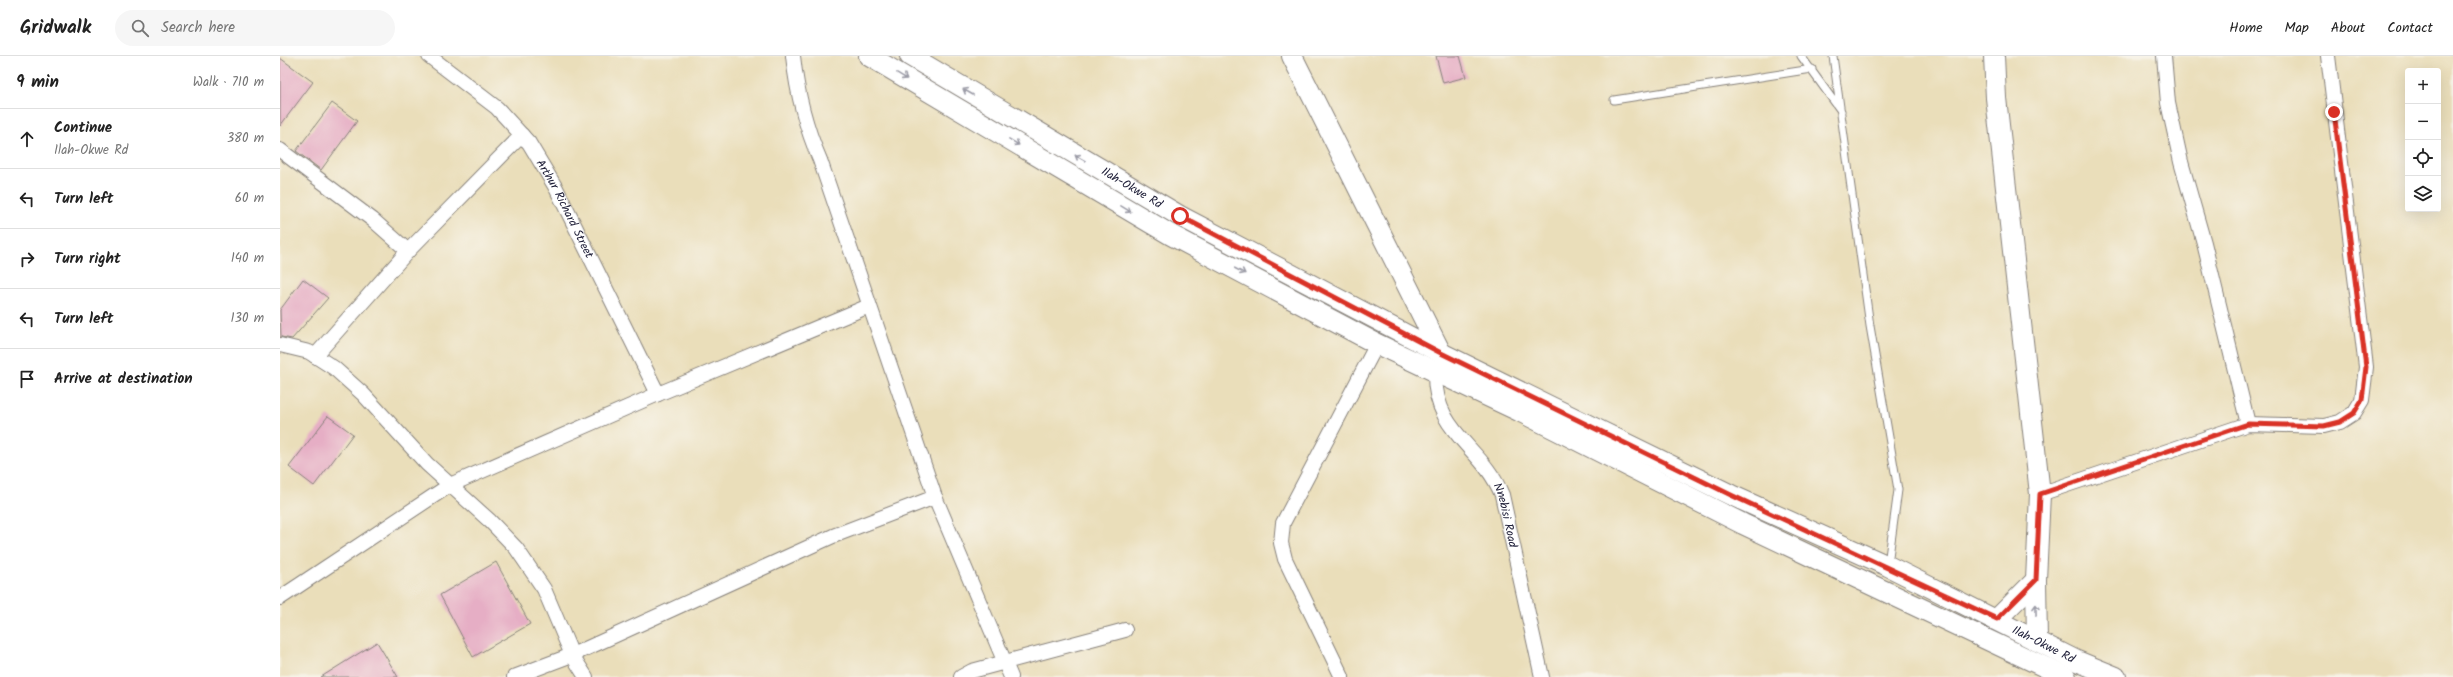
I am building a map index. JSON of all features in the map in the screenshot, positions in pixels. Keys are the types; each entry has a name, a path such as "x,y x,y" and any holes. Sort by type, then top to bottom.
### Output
{"main road":[{"path":"869,56 1171,235 1377,344 1438,362 1743,524 2066,677"},
{"name":"Ilah-Okwe Rd","path":"910,56 1180,216 1438,362 1888,566 1997,619 2037,641 2075,669 2116,677"},
{"path":"1292,56 1438,362"},
{"path":"1994,56 1997,106 2040,494 2036,580 2037,641"},
{"path":"1997,619 2036,580"}],"street":[{"name":"Arthur Richard Street","path":"429,56 497,108 529,143 556,188 658,394"},
{"path":"793,56 796,85 807,128 820,160 935,497 1011,677"},
{"path":"2164,56 2168,103 2181,162 2204,243 2248,424"},
{"path":"2040,494 2248,424 2330,425 2340,422 2354,413 2362,400 2366,367 2328,56"},
{"path":"315,356 408,251 522,135"},
{"path":"280,150 373,220 408,251"},
{"path":"280,598 450,485 658,394 870,306"},
{"path":"1342,677 1285,559 1281,543 1283,523 1377,344"},
{"path":"280,345 315,356 334,368 363,394 427,464 516,548 544,589 572,655 586,677"},
{"name":"Nnebisi Road","path":"1438,362 1435,387 1444,417 1490,473 1502,495 1542,677"},
{"path":"514,677 572,655 833,536 935,497"},
{"path":"961,677 972,671 1125,630"}],"lane":[{"path":"1801,56 1812,69 1842,113"},
{"path":"1833,56 1870,326 1898,490 1888,566"},
{"path":"1614,100 1812,69"}],"building":[{"path":"1436,56 1460,56 1466,77 1443,83"},
{"path":"280,58 313,82 280,126"},
{"path":"332,103 357,121 321,170 296,151"},
{"path":"303,279 328,298 292,339 281,337 280,310"},
{"path":"328,416 353,434 314,486 289,467"},
{"path":"496,562 530,624 473,657 440,595"},
{"path":"377,642 398,677 321,677"}],"route":[{"path":"1180,216 1441,353 1731,495 1888,566 1997,619 2036,580 2040,494 2248,424 2324,426 2340,422 2354,413 2362,400 2366,367 2334,112"}]}
